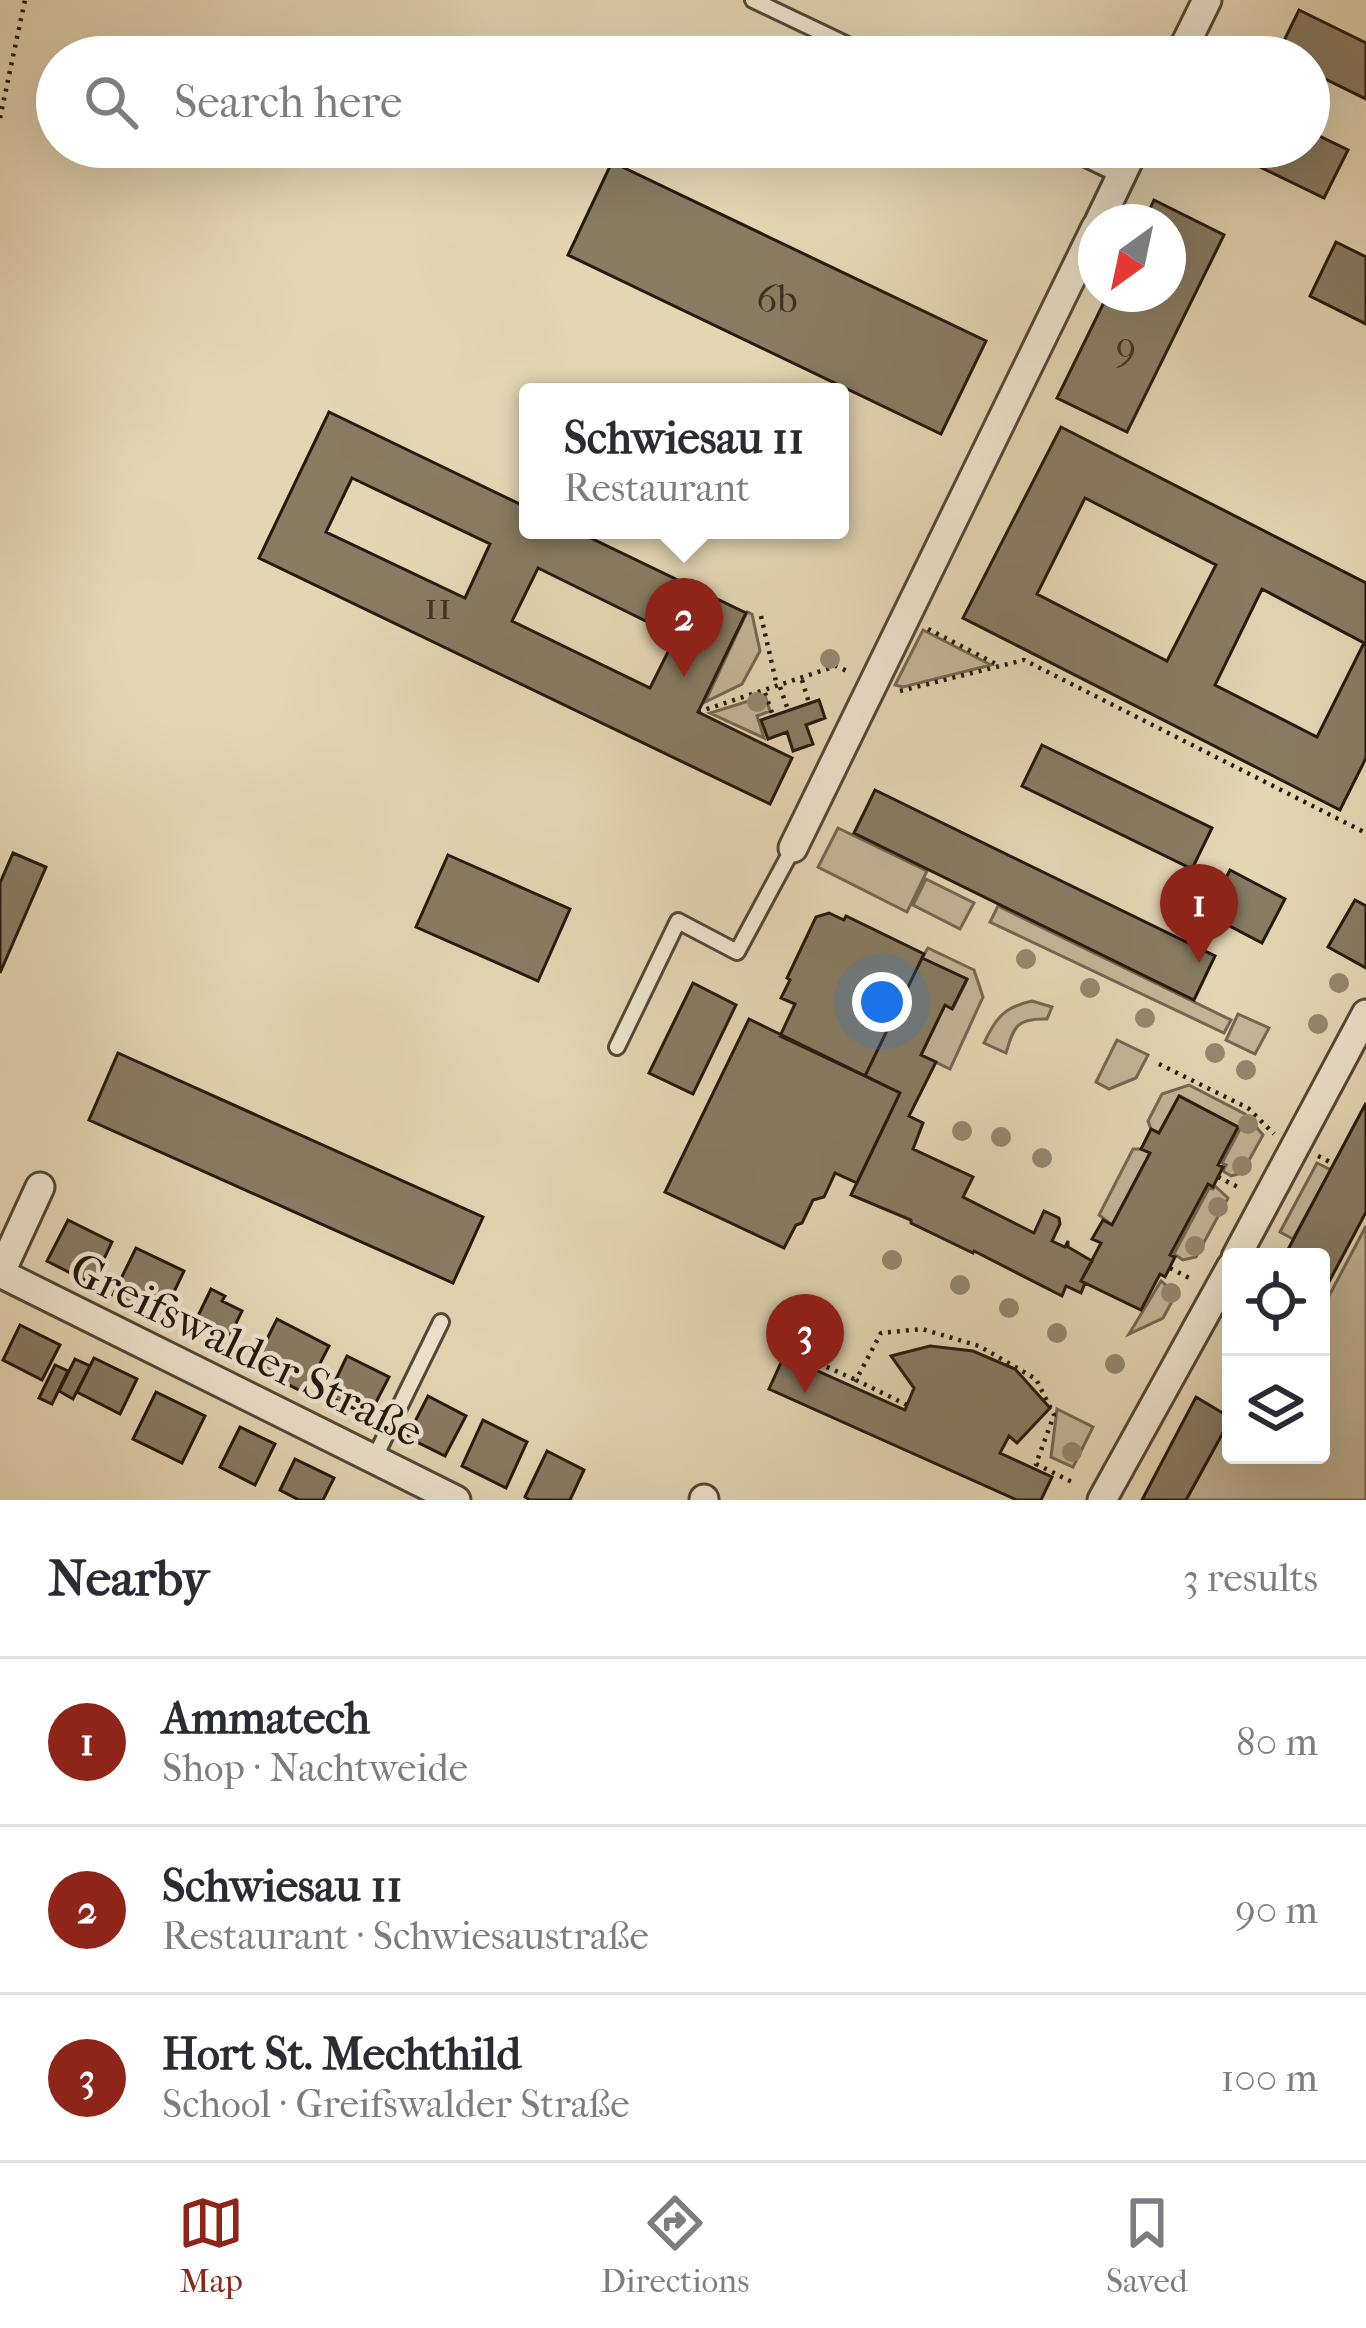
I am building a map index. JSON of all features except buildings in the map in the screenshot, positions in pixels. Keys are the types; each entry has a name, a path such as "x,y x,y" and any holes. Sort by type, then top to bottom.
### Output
{"street":[{"path":"1189,36 1207,0"},
{"path":"1107,204 1125,168"},
{"path":"793,848 1078,264"},
{"path":"1241,1248 1366,1014"},
{"path":"0,1274 40,1187"},
{"name":"Greifswalder Straße","path":"0,1274 456,1500"},
{"path":"1102,1500 1222,1283"}],"lane":[{"path":"753,0 829,36"},
{"path":"1104,168 1121,176"},
{"path":"617,1047 678,921 737,952 793,848"},
{"path":"374,1459 441,1322"}],"path":[{"path":"0,118 26,0"},
{"path":"761,616 788,710"},
{"path":"907,618 1000,666"},
{"path":"698,712 836,666 889,693 1024,660 1366,833"},
{"path":"801,678 809,703"},
{"path":"764,690 773,716"},
{"path":"1161,729 1165,721"},
{"path":"1159,1064 1248,1108 1284,1139"},
{"path":"1218,1177 1242,1189"},
{"path":"1170,1268 1193,1280"},
{"path":"856,1381 881,1333 922,1329 979,1346 1036,1379 1054,1415 1036,1464 1076,1484"},
{"path":"806,1366 809,1359 907,1405"}],"shaded area":[{"path":"747,612 752,614 760,651 742,684 705,702"},
{"path":"923,630 991,665 895,685"},
{"path":"765,696 770,711 757,716 764,738 710,713"},
{"path":"838,828 927,871 907,912 818,867"},
{"path":"926,879 974,903 960,929 913,905"},
{"path":"998,906 1231,1020 1224,1033 990,922"},
{"path":"928,948 974,970 983,997 950,1069 921,1055 945,1005 953,1008 967,980 922,958"},
{"path":"1032,1001 1052,1007 1047,1019 1019,1025 1006,1053 984,1043 1002,1014"},
{"path":"1238,1014 1269,1028 1255,1054 1226,1040"},
{"path":"1117,1040 1148,1055 1136,1078 1109,1089 1096,1082"},
{"path":"1189,1085 1245,1114 1263,1135 1242,1173 1231,1176 1223,1171 1226,1165 1222,1163 1240,1129 1180,1096 1159,1133 1151,1129 1148,1121 1162,1094"},
{"path":"1133,1149 1150,1153 1112,1225 1099,1215"},
{"path":"1317,1163 1331,1170 1293,1239 1280,1232"},
{"path":"1215,1186 1228,1198 1196,1257 1183,1260 1174,1254 1209,1188"},
{"path":"1366,1226 1366,1500 1186,1500 1222,1434 1222,1464 1330,1464 1330,1294"},
{"path":"1161,1281 1176,1294 1163,1318 1129,1334"},
{"path":"1057,1409 1093,1427 1073,1467 1051,1457"}],"place":[{"name":"Schwiesau 11","path":"684,677"},
{"name":"Ammatech","path":"1199,963"},
{"name":"Hort St. Mechthild","path":"805,1393"}]}
